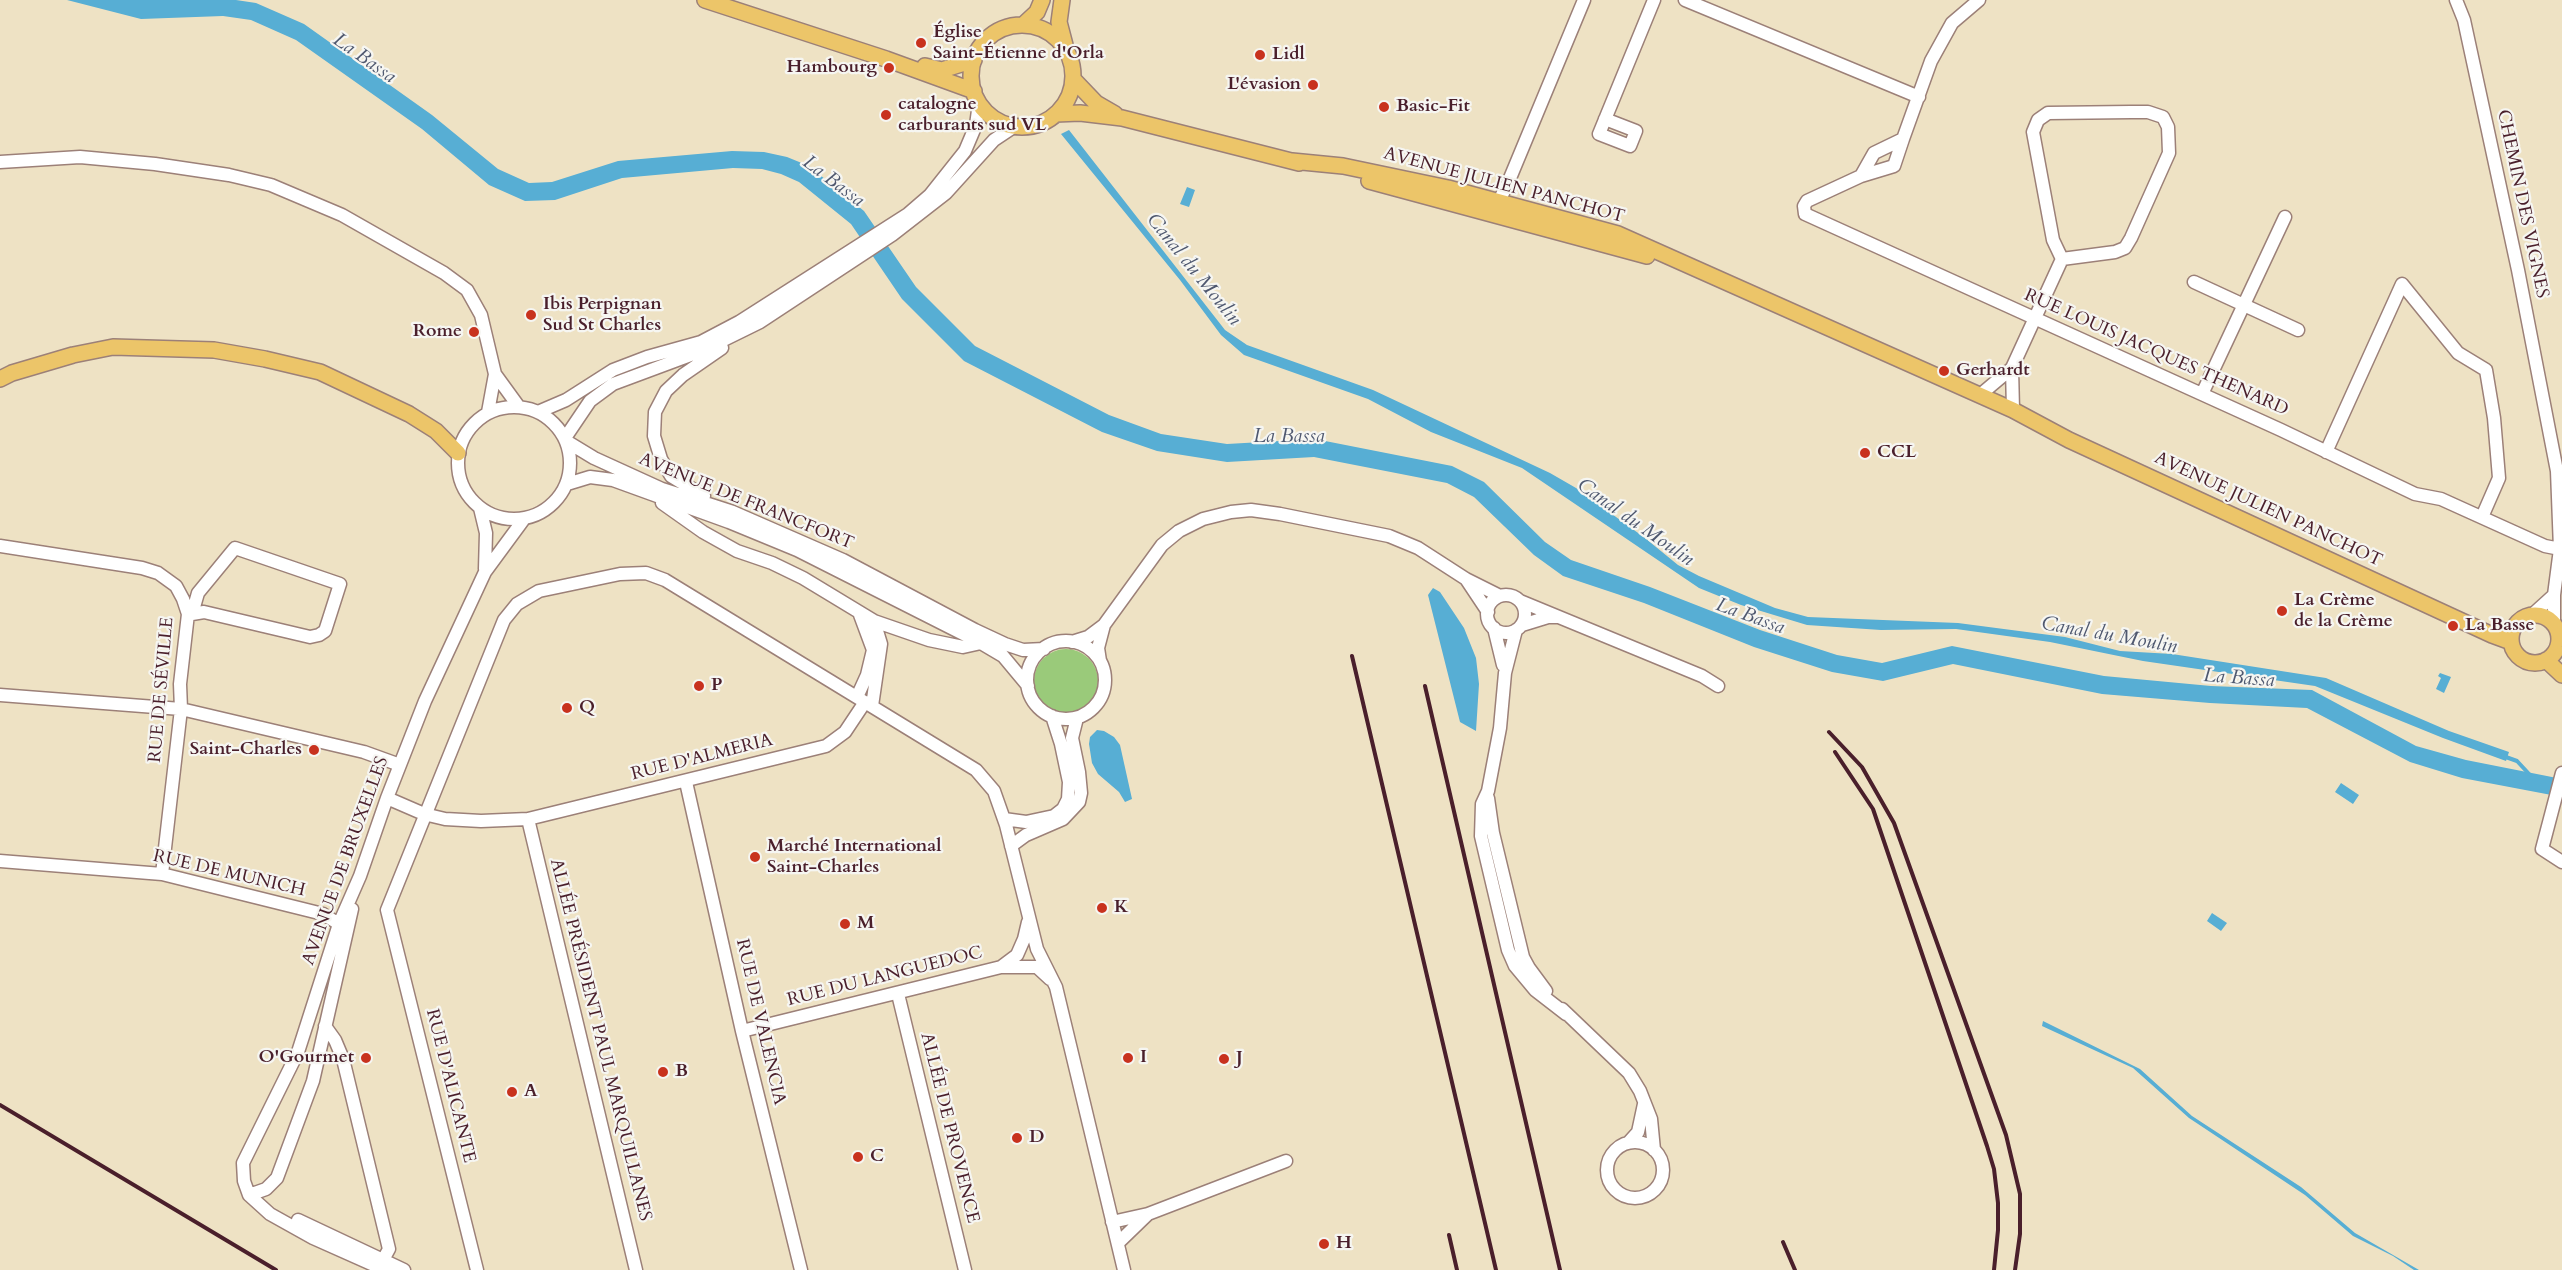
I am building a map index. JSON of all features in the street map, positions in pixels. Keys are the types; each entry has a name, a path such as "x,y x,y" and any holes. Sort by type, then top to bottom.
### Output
{"main road":[{"path":"705,0 886,59 976,97"},
{"path":"1023,24 1037,12 1042,0"},
{"path":"1062,0 1059,22 1072,65 1074,80 1068,99 1056,114 1037,125 1015,126 994,119 976,97 971,76 974,60 981,45 992,34 1007,27 1023,24 1041,28 1056,37 1067,51"},
{"path":"886,59 942,70 974,60"},
{"name":"AVENUE JULIEN PANCHOT","path":"1074,80 1096,103 1122,118"},
{"name":"AVENUE JULIEN PANCHOT","path":"1056,114 1080,113 1122,118 1292,161 1496,208 1699,272 2013,410 2069,440 2451,616 2512,636"},
{"path":"0,379 73,354 113,347 214,350 320,372 409,414 436,432 458,453"},
{"name":"AVENUE JULIEN PANCHOT","path":"1913,366 1970,400 2012,419 2069,440"},
{"path":"2532,615 2540,616 2554,625 2560,652 2538,663 2518,656 2512,636 2520,620 2532,615"},
{"path":"2546,660 2562,675"}],"street":[{"path":"1496,208 1584,0"},
{"path":"1605,119 1654,0"},
{"path":"1685,0 1919,97"},
{"name":"RUE LOUIS JACQUES THENARD","path":"1979,0 1952,23 1931,61 1894,166 1861,176 1807,201 1804,206 1805,214 2202,394 2415,494 2441,499 2545,546 2560,549"},
{"name":"CHEMIN DES VIGNES","path":"2456,0 2464,20 2518,270 2557,471 2560,549 2553,595 2554,625"},
{"path":"890,231 930,195 965,151 976,125 976,97"},
{"path":"1980,395 2012,368 2062,259 2053,240 2033,132 2038,120 2048,113 2148,112 2163,117 2168,127 2169,153 2125,248 2115,252 2062,259"},
{"path":"538,412 566,400 614,370 647,357 701,342 859,251 946,193 994,140 1015,126"},
{"path":"1861,176 1874,153 1903,139"},
{"path":"0,162 80,157 155,164 229,175 271,186 342,215 444,273 467,290 481,315 495,374 519,407"},
{"path":"2202,394 2285,217"},
{"path":"815,547 763,520 695,492 671,476 661,459 654,436 655,412 666,391 683,375 859,251"},
{"path":"2194,282 2298,330"},
{"path":"2326,452 2402,284 2458,353 2486,370 2494,418 2499,478 2482,518"},
{"path":"566,439 590,401 613,384 699,352 760,322"},
{"path":"0,386 73,354"},
{"path":"2012,368 2013,410"},
{"path":"488,412 495,374"},
{"path":"504,407 519,407 538,412 554,423 566,439 571,462 567,484 560,496 538,515 524,519 508,520 480,508 461,484 458,453 464,437 474,423 488,412 504,407"},
{"name":"AVENUE DE FRANCFORT","path":"566,439 594,458 662,489 733,512 815,547 1005,644 1023,650 1044,649"},
{"name":"AVENUE DE FRANCFORT","path":"567,484 590,477 613,480 729,522 797,550 981,643 1003,656 1028,686"},
{"path":"652,495 704,532 737,551 772,563 803,578 860,615 929,640 963,647 981,643"},
{"name":"AVENUE DE BRUXELLES","path":"480,508 487,546 485,572"},
{"path":"1104,625 1098,648 1105,678 1102,696 1091,711 1077,718 1052,716 1036,704 1028,686 1031,665 1044,649 1088,636 1104,625 1162,545 1179,531 1203,519 1251,510 1389,536 1437,559 1466,579 1500,596"},
{"name":"AVENUE DE BRUXELLES","path":"249,1195 244,1181 243,1163 298,1052 339,924 360,876 387,798 426,701 485,572 524,519"},
{"name":"RUE DE SÉVILLE","path":"0,546 142,568 158,573 176,586 190,614 180,684 181,709 162,874"},
{"path":"235,548 340,584 324,631 310,637 204,612 190,614 198,593 235,548"},
{"path":"424,814 504,620 517,604 539,591 620,574 646,573 665,580 976,770 994,791 1004,819 1037,949 1056,987 1124,1270"},
{"path":"1466,579 1488,612"},
{"path":"1505,672 1488,612 1491,602 1500,596 1510,595 1702,676 1718,686"},
{"path":"2532,615 2553,595"},
{"path":"1520,601 1525,613 1505,672 1500,728 1488,791 1480,819 1481,836 1508,950 1524,979 1566,1014 1629,1073 1644,1100 1651,1119 1654,1150 1662,1163 1663,1171 1657,1187 1641,1197 1624,1196 1612,1186 1607,1165 1615,1150 1629,1142 1638,1132 1644,1100"},
{"path":"860,615 873,650 865,702"},
{"path":"1494,628 1505,632 1548,617 1563,617"},
{"path":"865,702 881,644 874,621"},
{"path":"1072,642 1093,652 1100,661"},
{"path":"0,695 181,709 364,752 400,765"},
{"name":"RUE D'ALMERIA","path":"387,798 424,814 445,819 481,821 528,819 826,746 845,732 865,702"},
{"path":"1004,819 1026,822 1054,816 1063,809 1068,799 1069,782 1052,716"},
{"path":"1011,846 1026,835 1064,819 1078,802 1081,793 1072,738 1077,718"},
{"path":"2562,774 2542,849 2562,862"},
{"name":"RUE DE VALENCIA","path":"686,782 742,1030 801,1270"},
{"name":"RUE D'ALICANTE","path":"424,814 387,910 477,1270"},
{"name":"ALLÉE PRÉSIDENT PAUL MARQUILLANES","path":"528,819 636,1270"},
{"name":"RUE DE MUNICH","path":"0,861 162,874 324,915 339,924"},
{"path":"249,1195 266,1190 277,1178 313,1081 360,876"},
{"name":"RUE DU LANGUEDOC","path":"1001,967 1017,955 1024,939 1028,920"},
{"name":"RUE DU LANGUEDOC","path":"742,1030 898,994 1001,967 1037,967 1046,973 1056,987"},
{"name":"ALLÉE DE PROVENCE","path":"898,994 965,1270"},
{"path":"325,1026 335,1040 343,1059 389,1249 384,1265"},
{"path":"1629,1142 1638,1142 1654,1150"},
{"path":"1112,1222 1148,1214 1286,1161"},
{"path":"249,1195 270,1214 313,1238 384,1265 404,1270"},
{"path":"249,1195 262,1215 284,1231 365,1270"},
{"path":"1118,1243 1148,1214"}],"green space":[{"path":"1066,649 1084,655 1092,663 1098,681 1092,699 1084,707 1066,713 1048,707 1040,699 1034,681 1040,663 1048,655"}],"water":[{"path":"67,0 236,0 256,3 304,24 432,115 498,169 529,183 552,182 618,161 732,151 764,152 787,157 809,166 864,211 916,287 975,346 1109,415 1161,434 1227,444 1315,439 1452,466 1484,482 1545,542 1571,560 1650,587 1760,630 1837,655 1882,663 1952,646 2104,676 2211,686 2312,690 2416,746 2466,760 2562,779 2562,797 2462,778 2410,762 2307,708 2102,694 1953,664 1883,681 1832,672 1754,647 1644,603 1563,576 1534,555 1474,497 1447,483 1314,457 1227,462 1157,451 1102,432 964,361 902,299 851,224 799,182 781,174 762,169 733,168 622,178 555,200 525,201 489,185 422,129 296,40 251,20 223,16 141,19"},
{"path":"1069,130 1225,330 1247,345 1373,390 1550,473 1576,488 1678,565 1699,576 1775,608 1808,617 1958,623 2065,637 2120,651 2172,654 2326,678 2449,731 2509,752 2506,761 2315,686 2143,661 2050,642 1956,629 1881,630 1807,625 1741,605 1699,588 1522,468 1431,432 1368,399 1244,355 1221,335 1180,280 1061,134"},
{"path":"1187,187 1195,190 1189,207 1180,204"},
{"path":"1433,588 1440,592 1464,628 1476,658 1479,684 1476,731 1460,722 1428,595"},
{"path":"2440,673 2451,677 2444,693 2436,689 2441,678 2438,676"},
{"path":"1097,730 1114,737 1120,745 1132,799 1125,802 1119,792 1098,774 1092,763 1090,737"},
{"path":"2341,783 2359,795 2353,804 2335,792"},
{"path":"2212,913 2227,923 2221,931 2207,921"},
{"path":"2043,1021 2140,1069 2192,1116 2301,1187 2355,1233 2419,1270 2414,1270 2393,1256 2353,1236 2305,1195 2189,1118 2133,1068 2042,1026"}],"waterway":[{"name":"Canal du Moulin","path":"2503,756 2517,761 2530,775"}],"railway":[{"path":"1352,656 1496,1270"},
{"path":"1425,686 1560,1270"},
{"path":"1829,732 1862,767 1894,823 2006,1135 2020,1194 2020,1234 2015,1270"},
{"path":"1835,752 1873,809 1987,1146 1994,1169 1998,1203 1994,1270"},
{"path":"0,1105 276,1270"},
{"path":"1449,1235 1457,1270"},
{"path":"1783,1242 1795,1270"}],"place":[{"name":"Église Saint-Étienne d'Orla","path":"921,43"},
{"name":"Lidl","path":"1260,55"},
{"name":"Hambourg","path":"889,68"},
{"name":"L'évasion","path":"1313,85"},
{"name":"Basic-Fit","path":"1384,107"},
{"name":"catalogne carburants sud VL","path":"886,115"},
{"name":"Ibis Perpignan Sud St Charles","path":"531,315"},
{"name":"Rome","path":"474,332"},
{"name":"Gerhardt","path":"1944,371"},
{"name":"CCL","path":"1865,453"},
{"name":"La Crème de la Crème","path":"2282,611"},
{"name":"La Basse","path":"2453,626"},
{"name":"P","path":"699,686"},
{"name":"Q","path":"567,708"},
{"name":"Saint-Charles","path":"314,750"},
{"name":"Marché International Saint-Charles","path":"755,857"},
{"name":"K","path":"1102,908"},
{"name":"M","path":"845,924"},
{"name":"O'Gourmet","path":"366,1058"},
{"name":"I","path":"1128,1058"},
{"name":"J","path":"1224,1059"},
{"name":"B","path":"663,1072"},
{"name":"A","path":"512,1092"},
{"name":"D","path":"1017,1138"},
{"name":"C","path":"858,1157"},
{"name":"H","path":"1324,1244"}],"water label":[{"name":"La Bassa","path":"364,59"},
{"name":"La Bassa","path":"833,182"},
{"name":"La Bassa","path":"1289,437"},
{"name":"La Bassa","path":"1750,617"},
{"name":"La Bassa","path":"2239,679"}]}
